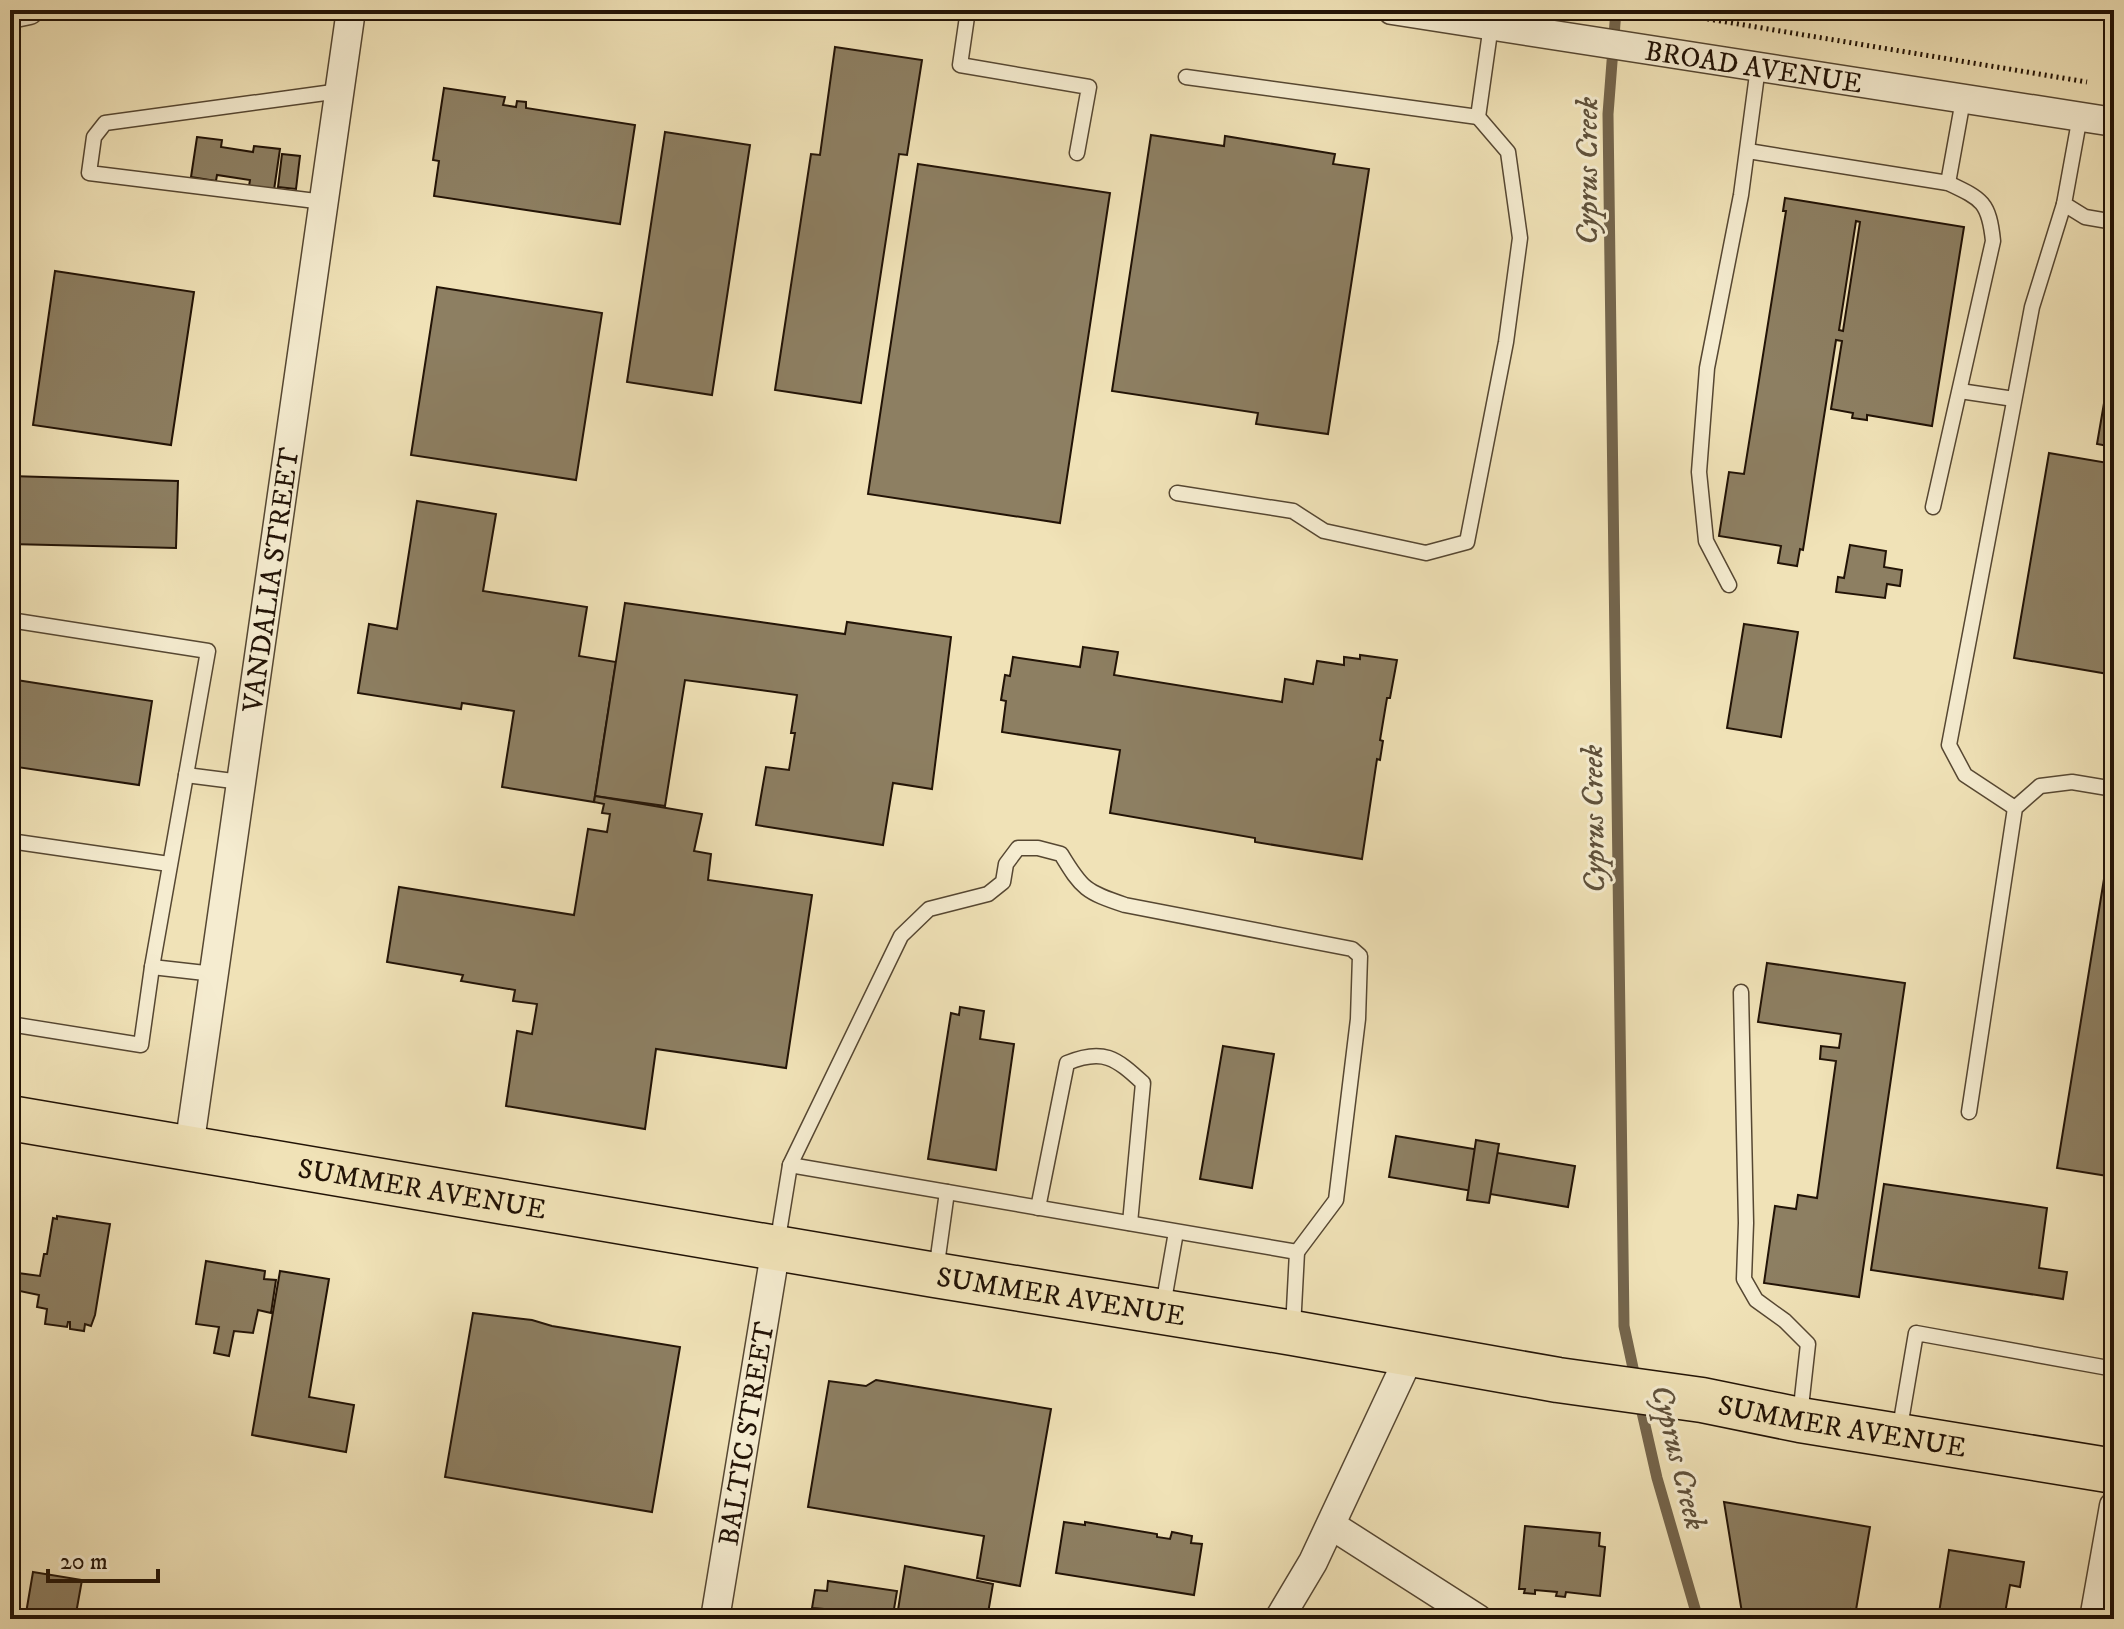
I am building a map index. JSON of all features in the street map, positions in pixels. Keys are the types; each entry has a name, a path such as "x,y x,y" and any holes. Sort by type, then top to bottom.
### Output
{"main road":[{"name":"SUMMER AVENUE","path":"10,1118 2114,1471"}],"street":[{"path":"10,14 29,10"},
{"name":"VANDALIA STREET","path":"189,1148 351,10"},
{"name":"BROAD AVENUE","path":"1392,10 2114,122"},
{"name":"BALTIC STREET","path":"715,1619 776,1247"},
{"path":"1279,1619 1313,1562 1411,1353"},
{"path":"2094,1619 2114,1506"},
{"path":"1331,1525 1478,1619"}],"lane":[{"path":"968,10 960,65 1089,87 1077,153"},
{"path":"1478,117 1491,25"},
{"path":"1729,585 1706,541 1699,472 1707,368 1741,195 1758,67"},
{"path":"1177,493 1293,511 1324,531 1426,553 1467,542 1506,342 1520,238 1508,152 1478,117 1186,77"},
{"path":"324,202 89,173 94,137 105,123 340,91"},
{"path":"1948,183 1963,100"},
{"path":"2015,808 1965,775 1949,745 2032,307 2064,204 2080,116"},
{"path":"1748,151 1948,183 1976,197 1990,215 1993,241 1933,507"},
{"path":"2064,204 2085,217 2114,222"},
{"path":"1960,391 2014,399"},
{"path":"10,620 208,651 169,864 141,1045 10,1024"},
{"path":"186,775 241,782"},
{"path":"1969,1112 2015,808 2040,786 2072,782 2114,789"},
{"path":"10,841 169,864"},
{"path":"776,1247 790,1165 901,936 929,909 988,894 1003,882 1006,864 1018,848 1038,848 1061,854 1079,884 1095,895 1125,905 1352,949 1360,956 1358,1019 1336,1200 1297,1252 1293,1333"},
{"path":"152,967 214,974"},
{"path":"1741,992 1746,1223 1744,1279 1756,1300 1785,1321 1808,1344 1800,1420"},
{"path":"1038,1208 1067,1063 1088,1055 1109,1057 1143,1083 1130,1223"},
{"path":"790,1165 1297,1252"},
{"path":"935,1275 947,1192"},
{"path":"1162,1313 1176,1232"},
{"path":"1899,1436 1916,1333 2114,1369"}],"path":[{"path":"1654,10 2100,84"}],"building":[{"path":"835,47 922,60 907,155 899,154 861,403 775,390 811,154 820,155"},
{"path":"444,88 505,97 503,105 516,107 517,101 526,102 526,108 635,125 620,224 434,196 439,161 433,160"},
{"path":"665,132 750,145 712,395 627,382"},
{"path":"1151,135 1224,146 1225,136 1335,154 1333,164 1369,169 1328,434 1256,424 1258,413 1112,391"},
{"path":"197,137 222,140 221,147 253,152 254,146 280,149 274,190 249,186 250,180 217,175 216,181 191,177"},
{"path":"282,154 300,156 296,189 278,187"},
{"path":"918,164 1110,193 1060,523 868,494"},
{"path":"1785,198 1964,227 1932,426 1867,415 1867,420 1852,418 1853,413 1831,409 1842,341 1836,340 1803,550 1800,549 1797,566 1778,563 1781,546 1719,536 1729,472 1744,474 1786,211 1783,211","holes":["1856,221 1860,222 1843,331 1839,330"]},
{"path":"55,271 194,292 171,445 33,425"},
{"path":"437,287 602,313 576,480 411,455"},
{"path":"2114,345 2114,447 2097,444"},
{"path":"2049,453 2114,464 2114,675 2014,658"},
{"path":"10,476 178,481 176,548 10,544"},
{"path":"417,501 496,514 483,591 587,607 579,656 616,662 594,802 502,787 514,711 462,703 461,709 358,693 369,624 397,629"},
{"path":"1850,545 1886,551 1884,567 1902,570 1900,586 1887,584 1885,598 1836,592 1838,577 1844,578"},
{"path":"625,603 845,634 847,622 951,637 932,789 893,783 883,845 756,825 766,767 789,770 797,695 685,680 665,806 595,796"},
{"path":"1744,624 1798,632 1781,737 1727,728"},
{"path":"1083,647 1118,652 1114,675 1282,702 1285,679 1313,684 1317,661 1344,665 1344,657 1360,659 1360,655 1397,660 1390,698 1387,698 1380,740 1383,741 1380,760 1377,759 1362,859 1255,842 1255,838 1110,813 1120,750 1002,732 1006,701 1001,700 1005,675 1010,676 1013,657 1080,667"},
{"path":"10,679 152,701 139,785 10,766"},
{"path":"595,796 702,814 694,851 711,854 708,880 812,895 786,1068 656,1049 645,1129 506,1106 517,1031 532,1034 537,1004 513,1001 515,990 461,981 463,975 387,962 399,887 574,915 588,829 607,832 610,814 602,813 604,804 594,802"},
{"path":"2104,879 2114,881 2114,1177 2057,1168"},
{"path":"1767,963 1905,983 1859,1297 1764,1283 1775,1206 1796,1209 1798,1195 1817,1198 1836,1061 1820,1059 1821,1046 1839,1048 1841,1034 1758,1022"},
{"path":"960,1007 984,1011 980,1039 1014,1044 996,1170 928,1159 951,1013 959,1015"},
{"path":"1223,1046 1274,1054 1252,1188 1200,1179"},
{"path":"1396,1136 1575,1166 1568,1207 1389,1177"},
{"path":"1476,1140 1499,1144 1489,1203 1467,1200"},
{"path":"1884,1184 2047,1208 2039,1268 2067,1272 2063,1299 1871,1270"},
{"path":"57,1216 110,1224 95,1315 91,1326 85,1324 84,1331 70,1329 70,1322 67,1327 45,1324 47,1309 37,1307 39,1295 10,1289 10,1272 40,1276 53,1218 57,1219"},
{"path":"10,1217 17,1218 10,1258"},
{"path":"206,1261 265,1271 264,1279 276,1280 271,1313 258,1310 253,1333 234,1331 229,1356 214,1353 219,1327 196,1324"},
{"path":"280,1271 329,1279 309,1397 354,1405 346,1452 252,1435"},
{"path":"473,1313 532,1320 680,1347 652,1512 445,1477"},
{"path":"876,1380 1051,1409 1020,1586 977,1578 984,1536 808,1507 829,1381 866,1386"},
{"path":"1724,1502 1870,1527 1856,1610 1851,1609 1850,1619 1743,1619"},
{"path":"1064,1522 1085,1525 1085,1522 1170,1539 1172,1532 1192,1536 1191,1543 1202,1544 1194,1595 1056,1573"},
{"path":"1525,1526 1600,1533 1599,1546 1605,1547 1600,1596 1566,1592 1565,1597 1556,1596 1557,1592 1535,1590 1535,1594 1519,1589"},
{"path":"1949,1550 2024,1562 2020,1587 2010,1585 2004,1619 1938,1619"},
{"path":"905,1566 993,1584 987,1619 821,1619 823,1609 812,1608 815,1590 827,1591 828,1581 897,1591 894,1609 898,1610"},
{"path":"33,1572 82,1580 75,1619 25,1619"}],"waterway":[{"name":"Cyprus Creek","path":"1616,10 1608,114 1624,1326 1636,1382"},
{"name":"Cyprus Creek","path":"1639,1399 1657,1478 1698,1619"}]}
